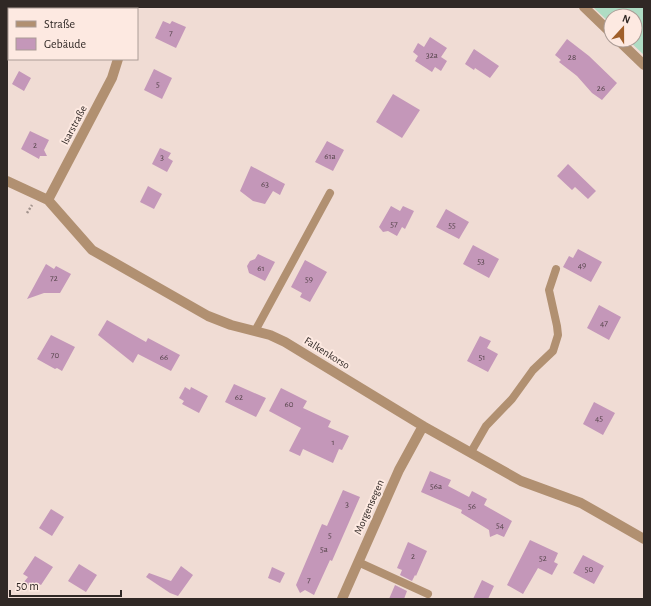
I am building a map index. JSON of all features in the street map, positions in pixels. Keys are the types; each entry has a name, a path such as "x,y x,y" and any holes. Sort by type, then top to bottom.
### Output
{"street":[{"path":"584,7 603,25"},
{"path":"626,48 644,65"},
{"name":"Isarstraße","path":"48,200 112,78 118,60"},
{"name":"Falkenkorso","path":"7,181 48,200 92,250 208,316 285,342 423,426 521,481 581,503 644,539"},
{"name":"Morgensegen","path":"342,599 399,470 423,426"}],"lane":[{"path":"255,331 330,193"},
{"path":"471,452 486,426 512,399 533,370 553,352 558,335 549,290 556,269"},
{"path":"358,562 428,594"}],"green space":[{"path":"593,7 644,7 644,55 637,48 643,48 643,8 603,8 603,16"}],"building":[{"path":"163,21 170,24 172,21 186,27 176,48 155,38"},
{"path":"430,37 447,48 441,57 447,61 441,71 435,67 432,72 415,61 418,56 413,52 418,43 424,47"},
{"path":"567,39 589,56 617,83 602,100 592,93 577,76 559,62 561,60 555,55"},
{"path":"474,49 499,66 490,78 475,68 474,70 465,64"},
{"path":"154,69 172,78 162,99 144,90"},
{"path":"19,71 31,78 24,91 12,84"},
{"path":"393,94 420,110 402,138 376,122"},
{"path":"30,131 49,140 44,150 47,156 40,156 39,159 21,149"},
{"path":"327,141 344,150 333,171 315,162"},
{"path":"160,148 171,153 168,158 173,161 167,172 152,164"},
{"path":"568,164 596,191 588,199 575,187 572,190 557,176"},
{"path":"251,166 285,184 280,195 273,191 265,204 253,201 240,191"},
{"path":"148,186 162,194 154,209 140,202"},
{"path":"391,206 400,211 403,206 414,211 405,229 402,227 397,236 388,231 383,232 379,227"},
{"path":"446,209 469,222 459,239 436,227"},
{"path":"473,245 499,259 489,278 463,264"},
{"path":"578,249 602,262 591,282 563,267 569,256 573,258"},
{"path":"258,254 275,262 265,281 249,273 247,266"},
{"path":"305,260 327,272 310,302 300,297 302,293 291,287"},
{"path":"46,264 54,269 56,266 71,274 60,293 44,293 27,299"},
{"path":"599,305 621,317 609,340 587,328"},
{"path":"107,320 146,342 148,338 180,355 171,371 138,354 133,363 98,335"},
{"path":"51,335 75,347 62,371 57,368 55,369 37,359"},
{"path":"480,336 491,341 487,348 498,354 488,372 467,361"},
{"path":"234,384 266,398 256,417 225,402"},
{"path":"185,387 190,390 191,387 208,396 199,413 182,404 184,401 179,398"},
{"path":"281,388 307,401 303,408 331,421 328,427 349,436 342,450 339,449 333,463 303,449 300,456 289,451 301,428 269,411"},
{"path":"594,402 615,413 603,435 583,424"},
{"path":"430,471 451,480 448,486 469,497 472,491 487,499 484,505 512,521 504,537 497,534 490,537 489,530 461,513 462,510 421,492"},
{"path":"343,490 360,497 332,561 330,560 314,595 305,590 300,593 296,585 322,524 327,526"},
{"path":"51,509 64,517 52,536 39,528"},
{"path":"530,540 558,553 554,562 558,564 552,575 538,568 523,594 507,585"},
{"path":"408,542 427,551 416,576 415,575 412,581 400,575 402,570 397,568"},
{"path":"583,555 604,566 594,584 573,573"},
{"path":"35,556 53,567 41,585 37,583 33,588 24,582 28,577 23,574"},
{"path":"79,564 97,575 86,592 68,581"},
{"path":"181,566 193,575 178,596 170,593 146,577 149,573 171,581"},
{"path":"272,567 285,573 280,583 268,578"},
{"path":"482,580 494,586 488,599 473,599"},
{"path":"395,585 407,591 404,599 389,599"}]}
